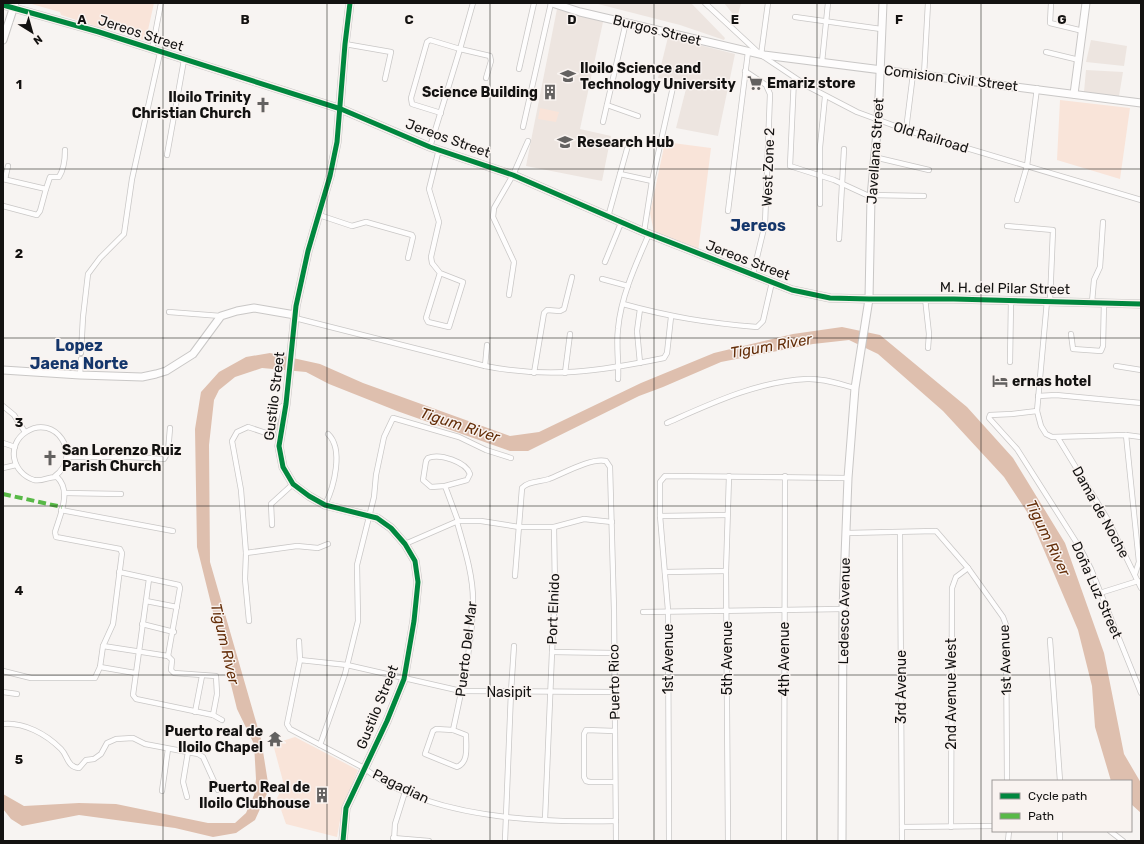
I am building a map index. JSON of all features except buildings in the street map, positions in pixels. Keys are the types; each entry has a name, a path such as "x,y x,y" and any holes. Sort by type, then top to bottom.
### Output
{"street":[{"path":"152,50 161,3"},
{"name":"Gustilo Street","path":"343,841 346,808 387,721 404,679 414,621 418,582 415,561 405,544 391,528 370,516 325,505 293,484 283,467 279,446 286,404 295,316 308,251 332,169 337,142 350,3"},
{"path":"430,147 460,49 472,3"},
{"path":"519,69 534,3"},
{"path":"523,127 552,3"},
{"name":"Burgos Street","path":"552,3 580,12 761,55"},
{"name":"Old Railroad","path":"706,3 761,55 794,78 825,96 878,121 1141,200"},
{"path":"761,55 768,3"},
{"path":"822,62 828,3"},
{"name":"Javellana Street","path":"867,316 869,299 871,196 878,121 883,3"},
{"path":"924,75 928,3"},
{"path":"1051,3 1050,22 1082,30"},
{"path":"1074,94 1086,3"},
{"name":"Jereos Street","path":"3,5 14,5 340,109 430,147 513,175 621,223 792,290 830,298 869,299"},
{"path":"3,40 14,5"},
{"path":"795,17 882,29"},
{"path":"603,122 626,22"},
{"path":"441,113 411,103 417,77 429,40 490,56 491,61 486,78"},
{"path":"345,44 391,52 385,79"},
{"path":"81,353 86,284 93,266 124,234 132,179 160,52"},
{"path":"728,211 748,52"},
{"path":"1046,52 1079,60"},
{"name":"Comision Civil Street","path":"761,55 1037,88 1141,103"},
{"path":"167,155 184,60"},
{"name":"West Zone 2","path":"745,71 766,85 770,94 765,224 753,274"},
{"path":"906,130 913,74"},
{"path":"794,78 790,166 842,183 871,196 924,196"},
{"path":"618,378 618,330 628,286 647,233 652,181 673,87"},
{"path":"1016,200 1027,166 1037,88"},
{"path":"820,204 820,147 825,96"},
{"path":"608,105 638,116"},
{"path":"509,295 514,262 493,217 494,208 513,175 528,141"},
{"path":"439,149 429,189 439,222 430,257 432,263 440,273 463,282 449,327 428,322 426,318 440,273"},
{"path":"608,217 627,149"},
{"path":"840,239 844,149"},
{"path":"3,206 37,215 40,211 50,177 59,176 61,174 65,160 65,150"},
{"path":"874,157 928,170"},
{"path":"8,166 4,179 46,189"},
{"path":"620,174 652,181"},
{"path":"318,215 352,226 366,222 412,235 413,237 408,258"},
{"path":"1092,302 1094,280 1100,266 1103,222"},
{"path":"605,262 621,223"},
{"path":"1007,226 1053,230 1049,301 1037,411 1041,426 1046,434 1058,438 1081,435 1126,435 1141,437"},
{"path":"534,373 544,313 547,310 562,311 572,277"},
{"path":"602,279 628,286"},
{"path":"623,304 670,317 712,324 760,326 763,321 772,282"},
{"path":"926,298 929,334 928,348"},
{"name":"M. H. del Pilar Street","path":"869,299 926,298 1141,304"},
{"path":"1010,362 1011,300"},
{"path":"1071,334 1073,349 1101,351 1103,346 1104,302"},
{"path":"169,312 221,316 254,308 295,316 484,366 534,373 565,374 619,368 664,358 666,356 670,317"},
{"path":"640,309 637,331 640,363"},
{"path":"3,370 142,377 166,371 193,354 221,316"},
{"name":"Ledesco Avenue","path":"842,841 843,609 848,478 856,385 867,316"},
{"path":"565,374 570,334"},
{"path":"484,366 487,345"},
{"path":"80,375 81,359"},
{"path":"1116,366 1141,370"},
{"path":"666,423 752,389 788,381 814,379 856,385"},
{"path":"1038,396 1056,395 1141,402"},
{"path":"249,621 245,579 246,553 241,490 232,441 237,432 248,427 272,435 279,408 286,404"},
{"path":"3,406 14,415 25,432"},
{"name":"Doña Luz Street","path":"1037,411 990,415 989,418 1008,438 1033,472 1080,548 1141,693"},
{"path":"320,745 347,665 359,610 357,565 366,526 370,516 384,437 393,418 459,437 486,450 511,458"},
{"path":"41,428 51,430 63,441 67,457 63,468 54,476 46,480 36,480 22,474 16,465 14,453 15,447 25,432 41,428"},
{"path":"67,457 131,457 164,459 168,452 170,428"},
{"path":"325,505 330,494 335,470 336,447 328,434"},
{"path":"1126,435 1139,562 1135,574"},
{"name":"Dama de Noche","path":"1058,438 1108,520 1141,588"},
{"path":"3,443 15,447"},
{"path":"436,456 462,464 468,469 470,474 467,480 445,486 430,487 423,480 428,458 436,456"},
{"name":"Puerto Rico","path":"520,527 520,492 525,485 547,479 580,466 606,461 610,467 612,522 616,841"},
{"path":"3,468 16,465"},
{"path":"3,678 4,671 31,678 94,679 100,667 102,646 113,624 122,553 120,549 56,537 55,532 65,493 61,480 54,476"},
{"name":"1st Avenue","path":"669,841 668,610 660,516 660,482 661,478 665,476 728,476"},
{"path":"728,476 848,478"},
{"name":"5th Avenue","path":"728,476 726,571 728,841"},
{"name":"4th Avenue","path":"784,841 785,476"},
{"path":"272,524 270,504 293,484"},
{"name":"Puerto Del Mar","path":"445,486 463,544 473,599 472,623 453,730"},
{"path":"65,493 121,494"},
{"path":"61,510 173,531"},
{"path":"660,516 728,515"},
{"path":"405,544 457,522 481,521 520,527 554,527 584,519 612,522"},
{"path":"515,576 520,527"},
{"name":"Port Elnido","path":"554,527 555,590 552,652 614,653"},
{"name":"1st Avenue","path":"847,533 936,531 968,568 1003,618 1006,625 1007,780"},
{"name":"3rd Avenue","path":"900,533 902,841"},
{"path":"246,553 297,546 318,548 328,544"},
{"name":"2nd Avenue West","path":"951,827 952,588 956,577 968,568"},
{"path":"665,572 726,571"},
{"path":"119,572 179,585 180,588 174,632 168,656"},
{"path":"149,578 132,691 136,699 213,715 222,720"},
{"path":"1100,594 1138,581"},
{"path":"146,601 177,607"},
{"path":"643,612 668,610 784,608 843,609"},
{"path":"142,624 174,632"},
{"path":"1050,640 1060,780"},
{"path":"299,641 300,660 347,665 404,679"},
{"path":"102,646 168,656 172,660 171,670 174,673 217,677 217,694 213,715"},
{"path":"505,841 510,692 514,646"},
{"path":"545,820 552,652"},
{"name":"Pagadian","path":"300,660 287,724 290,729 364,768 374,776 405,792 456,808 506,816 545,820 616,821"},
{"path":"100,667 135,673"},
{"path":"195,712 202,676"},
{"name":"Nasipit","path":"404,679 461,691 615,692"},
{"path":"3,692 16,694"},
{"path":"3,724 14,723 40,733 62,750 74,768 79,768 86,760 94,759 101,754 107,743 116,739 133,738 145,744 198,754 203,757 218,790"},
{"path":"436,729 453,730 466,735 465,760 462,764 457,767 426,756 424,751 433,731 436,729"},
{"path":"615,731 586,730 584,734 584,770 586,781 615,782"},
{"path":"162,791 168,748"},
{"path":"187,798 183,782 188,752"},
{"path":"405,792 397,813 393,840 429,841"},
{"path":"902,827 992,826"},
{"path":"1111,832 1123,841"}],"shaded area":[{"path":"28,3 154,3 148,30 150,32 150,36 142,40 138,36 106,27 104,29 61,15 60,12"},
{"name":"Iloilo Science and Technology University","path":"594,3 691,3 725,38 724,40 680,25"},
{"path":"724,3 741,3 737,19"},
{"name":"Iloilo Science and Technology University","path":"557,9 603,22 580,129 611,136 602,181 526,166"},
{"path":"668,37 735,54 718,136 676,128 687,85 658,78"},
{"path":"1091,40 1127,46 1124,66 1086,62"},
{"path":"1086,70 1123,72 1119,96 1084,92"},
{"path":"1060,100 1130,108 1120,179 1057,160"},
{"path":"540,108 559,112 556,122 538,119"},
{"path":"665,142 711,148 698,252 655,237 650,213"},
{"path":"295,737 358,770 342,809 337,837 286,824 277,798 284,785 273,744"}],"water":[{"name":"Tigum River","path":"842,327 880,335 967,407 1013,458 1065,543 1104,653 1124,754 1141,783 1141,813 1132,805 1132,780 1111,780 1095,727 1092,686 1078,630 1029,515 1004,477 943,411 878,354 849,340 813,344 721,362 639,396 528,451 510,451 397,411 329,384 306,372 262,368 235,377 219,390 214,400 209,445 210,562 261,739 269,789 255,820 236,833 213,837 175,828 79,815 22,826 11,819 3,809 3,794 24,806 79,803 116,804 208,823 235,823 246,813 254,795 256,779 254,744 237,709 197,547 195,429 201,392 219,372 246,357 270,353 320,364 363,383 510,436 539,432 641,383 714,353 793,334"}],"marked path":[{"path":"3,494 62,507"}],"cycle path":[{"path":"343,841 346,808 387,721 404,679 414,621 418,582 415,561 405,544 391,528 377,518 325,505 309,496 293,484 283,467 279,446 286,404 296,306 308,251 330,176 337,142 350,3"},
{"path":"3,5 99,32 341,109 430,147 513,175 644,232 792,290 830,298 954,299 1141,304"}],"place":[{"name":"Iloilo Science and Technology University","path":"568,76"},
{"name":"Emariz store","path":"755,83"},
{"name":"Science Building","path":"550,92"},
{"name":"Iloilo Trinity Christian Church","path":"263,105"},
{"name":"Research Hub","path":"565,142"},
{"name":"ernas hotel","path":"1000,381"},
{"name":"San Lorenzo Ruiz Parish Church","path":"50,458"},
{"name":"Puerto real de Iloilo Chapel","path":"275,739"},
{"name":"Puerto Real de Iloilo Clubhouse","path":"322,795"}],"district":[{"name":"Jereos","path":"758,225"},
{"name":"Lopez Jaena Norte","path":"79,354"}]}
